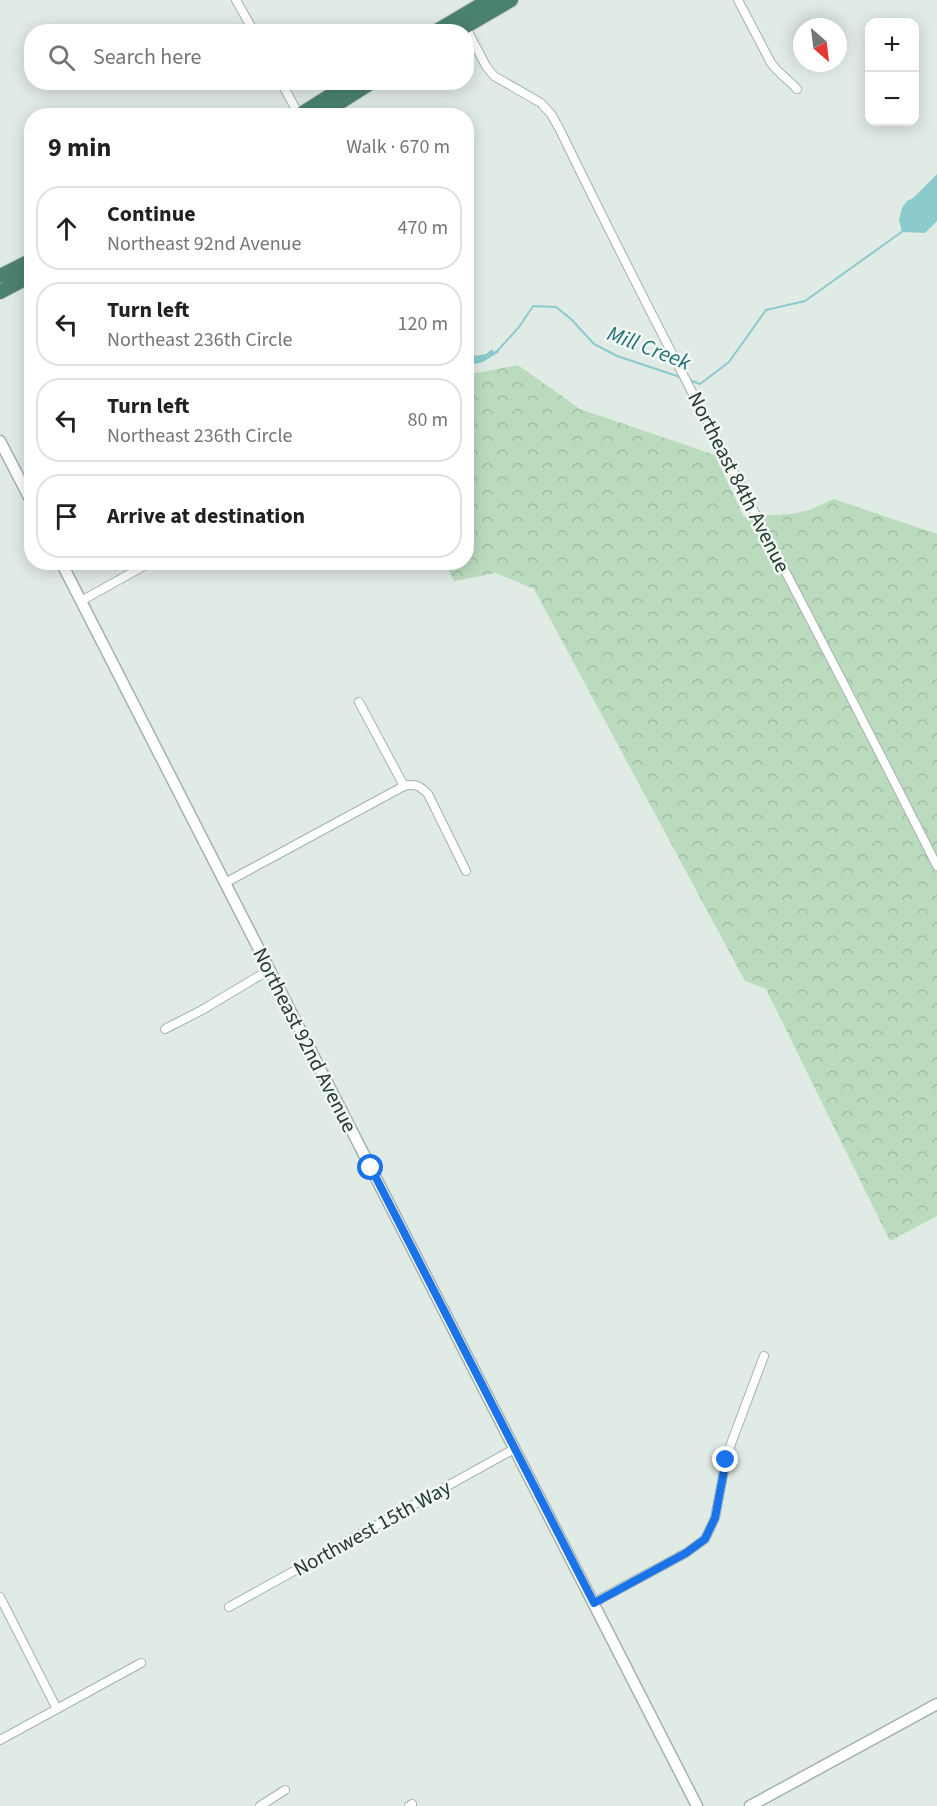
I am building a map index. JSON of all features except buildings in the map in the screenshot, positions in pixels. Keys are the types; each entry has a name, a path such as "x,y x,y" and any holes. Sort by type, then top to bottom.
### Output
{"highway":[{"path":"448,24 489,0"},
{"path":"470,24 511,0"},
{"path":"310,108 339,90"},
{"path":"331,108 359,90"},
{"path":"0,276 24,268"},
{"path":"1,292 24,271"}],"street":[{"path":"236,0 250,24"},
{"path":"738,0 771,63 797,89"},
{"name":"Northeast 84th Avenue","path":"474,48 494,76 541,103 559,128 618,249 937,866"},
{"path":"285,90 295,108"},
{"path":"0,441 24,488"},
{"name":"Northeast 92nd Avenue","path":"66,570 697,1806"},
{"path":"81,601 137,570"},
{"path":"359,702 404,786"},
{"path":"225,883 411,784 419,785 428,794 466,871"},
{"path":"165,1029 269,970"},
{"path":"594,1603 686,1553 705,1539 715,1518 729,1450 764,1356"},
{"name":"Northwest 15th Way","path":"229,1607 514,1449"},
{"path":"0,1597 57,1709"},
{"path":"0,1740 141,1663"},
{"path":"750,1806 937,1704"},
{"path":"260,1806 285,1790"}],"green space":[{"path":"518,365 580,409 715,455 744,517 791,514 809,510 834,499 937,534 937,1216 890,1241 766,989 745,981 534,589 496,573 454,581 448,570 474,570 474,374"}],"water":[{"path":"937,174 937,221 925,233 902,232 899,220 902,208"},
{"path":"500,347 499,352 475,364 474,354 486,354 492,349 494,352"}],"waterway":[{"name":"Mill Creek","path":"689,380 700,384 729,362 766,310 805,301 903,231"},
{"name":"Mill Creek","path":"500,348 519,327 533,306 556,307 571,319 594,344 617,356 680,377"}],"route":[{"path":"371,1168 594,1603 686,1553 705,1539 715,1518 726,1460"}]}
